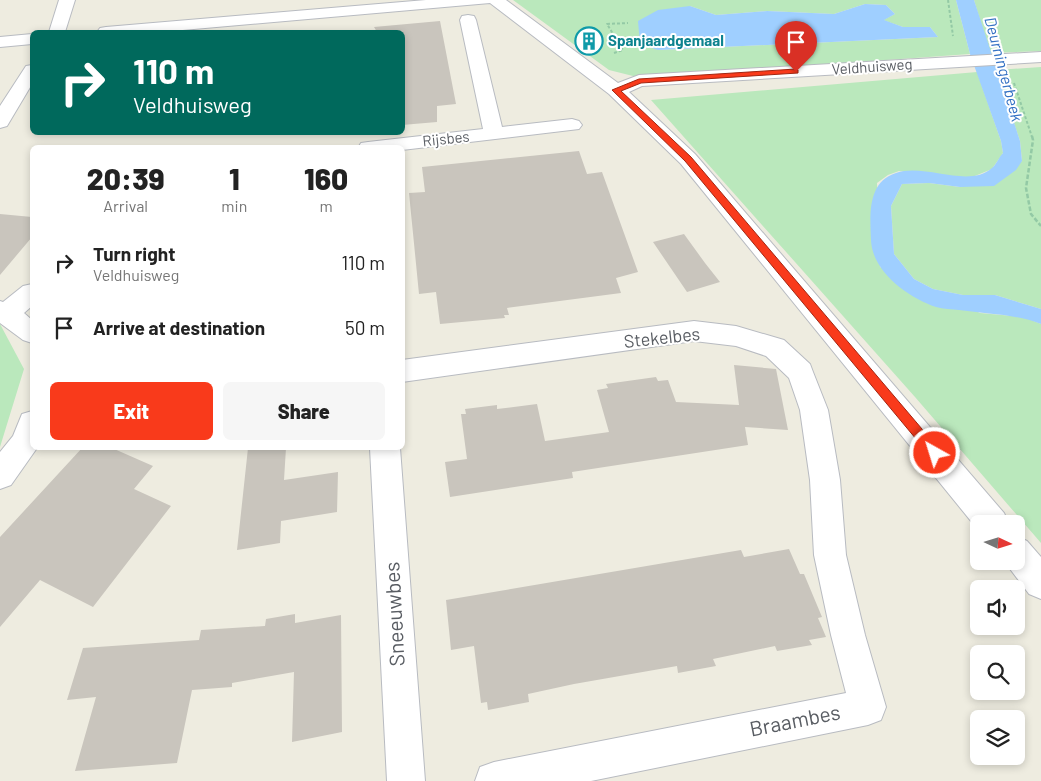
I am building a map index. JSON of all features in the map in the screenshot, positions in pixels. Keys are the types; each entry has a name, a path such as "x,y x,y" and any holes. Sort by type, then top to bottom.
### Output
{"street":[{"path":"58,30 67,0"},
{"path":"130,30 484,0"},
{"path":"496,0 616,90 688,159 985,515"},
{"name":"Rijsbes","path":"468,20 494,134"},
{"path":"0,42 30,39"},
{"name":"Veldhuisweg","path":"616,90 639,81 1041,57"},
{"path":"0,122 30,73"},
{"name":"Rijsbes","path":"395,145 572,126"},
{"path":"30,294 3,312 30,332"},
{"name":"Stekelbes","path":"405,371 694,332 736,336 775,348 800,372 814,410 825,480"},
{"path":"0,475 24,444 30,428"},
{"name":"Sneeuwbes","path":"385,450 406,781"},
{"name":"Braambes","path":"494,781 868,707 848,634 830,555 825,480"},
{"path":"1025,563 1041,582"}],"path":[{"path":"948,0 956,62"},
{"path":"583,65 623,50 607,24 628,23"},
{"path":"1009,58 1015,86 1033,140 1026,188 1031,214 1041,226"}],"green space":[{"path":"513,0 956,0 970,54 649,77 633,76 609,70","holes":["865,4 886,5 895,14 883,20 903,27 930,27 938,37 658,50 690,6 716,15 767,11 834,14"]},
{"path":"974,0 1041,0 1041,51 990,53"},
{"path":"1041,67 1041,309 995,295 963,295 933,289 914,279 894,254 891,206 902,184 929,183 960,187 1022,161 1020,141 996,70"},
{"path":"977,72 1001,141 1003,153 992,169 970,178 899,171 888,175 877,183 880,267 980,313 1024,317 1041,324 1041,543 1025,524 1025,515 1017,515 915,397 651,100"},
{"path":"0,324 24,369 0,447"}],"water":[{"path":"956,0 974,0 1020,141 1022,161 1016,170 994,186 960,187 929,183 902,184 891,206 894,254 914,279 933,289 963,295 995,295 1041,309 1041,324 1011,316 939,308 925,303 894,282 878,263 873,252 870,220 872,200 880,184 887,177 908,171 959,176 982,174 995,165 1003,153 1001,141 970,54"},
{"path":"865,4 886,5 895,14 884,20 903,27 930,27 938,37 658,50 640,44 638,21 658,10 690,6 716,15 767,11 834,14"}],"building":[{"path":"440,21 456,104 437,106 437,122 405,125 405,30 376,30 374,27"},
{"path":"579,151 587,174 602,172 638,272 616,278 621,293 507,308 509,315 504,315 505,318 440,324 436,292 419,294 409,193 425,192 422,167"},
{"path":"0,214 30,217 30,239 0,275"},
{"path":"684,234 720,282 687,292 653,242"},
{"path":"734,365 776,369 788,430 745,427 748,445 572,472 573,478 450,497 445,462 467,459 461,414 466,414 465,409 497,405 497,409 537,404 545,441 609,432 597,390 608,388 606,384 656,377 658,381 668,380 676,402 739,405"},
{"path":"80,450 117,450 153,466 134,489 171,506 93,607 40,580 0,627 0,537"},
{"path":"248,450 286,450 284,480 338,472 337,512 281,521 280,543 237,550"},
{"path":"789,549 800,574 804,574 822,617 818,618 826,637 809,640 812,645 777,651 775,646 713,659 716,666 678,673 677,666 574,684 528,694 529,702 488,710 487,702 481,703 474,646 451,650 446,600 741,550 744,557"},
{"path":"295,614 295,623 341,615 342,732 292,742 294,672 232,683 232,687 192,690 177,763 75,771 96,697 67,700 83,648 199,640 201,630 265,626 266,619"}],"place":[{"name":"Spanjaardgemaal","path":"589,41"}],"route":[{"path":"796,72 639,81 616,90 688,159 935,453"}],"water label":[{"name":"Deurningerbeek","path":"1004,69"}]}
